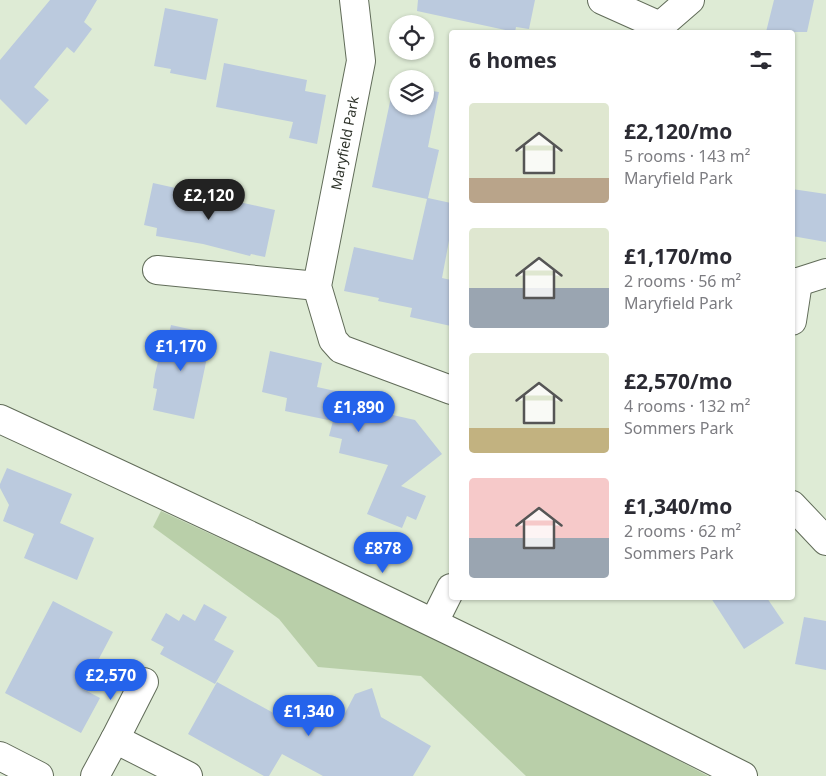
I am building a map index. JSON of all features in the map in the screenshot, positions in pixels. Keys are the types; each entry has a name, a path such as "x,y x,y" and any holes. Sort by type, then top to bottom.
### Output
{"street":[{"name":"Maryfield Park","path":"354,0 361,61 317,286 333,340 341,349 449,389"},
{"path":"602,0 660,29 690,0"},
{"path":"157,270 317,286"},
{"path":"795,282 826,273"},
{"path":"0,419 231,525 434,622 743,776"},
{"path":"795,508 826,541"},
{"path":"434,622 449,592"},
{"path":"95,776 144,682"},
{"path":"115,739 188,776"},
{"path":"0,756 39,776"}],"green space":[{"path":"161,511 530,682 708,776 526,776 421,676 318,667 279,619 153,527"}],"building":[{"path":"50,0 97,0 84,22 92,29 74,53 67,47 34,87 49,100 26,125 0,99 0,60"},
{"path":"418,0 535,0 529,29 516,27 515,30 506,30 417,11"},
{"path":"774,0 814,0 807,32 766,30"},
{"path":"165,8 218,19 206,80 170,73 171,69 154,66"},
{"path":"224,63 307,80 305,91 326,95 317,144 289,138 293,122 216,107"},
{"path":"434,91 439,92 428,147 439,150 428,198 449,203 449,241 442,278 449,280 449,326 410,317 412,308 378,301 379,298 344,291 354,247 413,260 427,199 372,187 389,106 389,115 434,115"},
{"path":"153,183 275,210 265,257 251,254 250,256 203,244 156,236 157,228 144,225"},
{"path":"795,189 826,194 826,242 795,237"},
{"path":"171,325 212,334 194,419 153,410 157,389 153,388 155,374 162,346 166,346"},
{"path":"270,351 322,363 317,387 354,395 353,402 367,405 366,409 415,420 442,454 401,486 426,496 416,520 407,516 402,528 367,514 388,465 339,453 342,439 329,436 333,421 285,411 287,398 262,392"},
{"path":"7,468 72,494 60,523 94,538 77,580 24,558 34,534 3,521 9,505 0,488 0,484"},
{"path":"712,600 768,600 784,623 744,649"},
{"path":"53,601 113,632 83,689 100,698 81,733 5,693"},
{"path":"204,604 227,617 214,640 234,651 215,684 160,654 164,647 151,640 166,613 179,621 183,614 195,621"},
{"path":"804,617 826,621 826,670 795,664"},
{"path":"217,682 299,727 312,702 343,717 355,694 372,688 381,717 431,746 413,776 323,776 282,754 269,776 264,776 188,734"}]}
